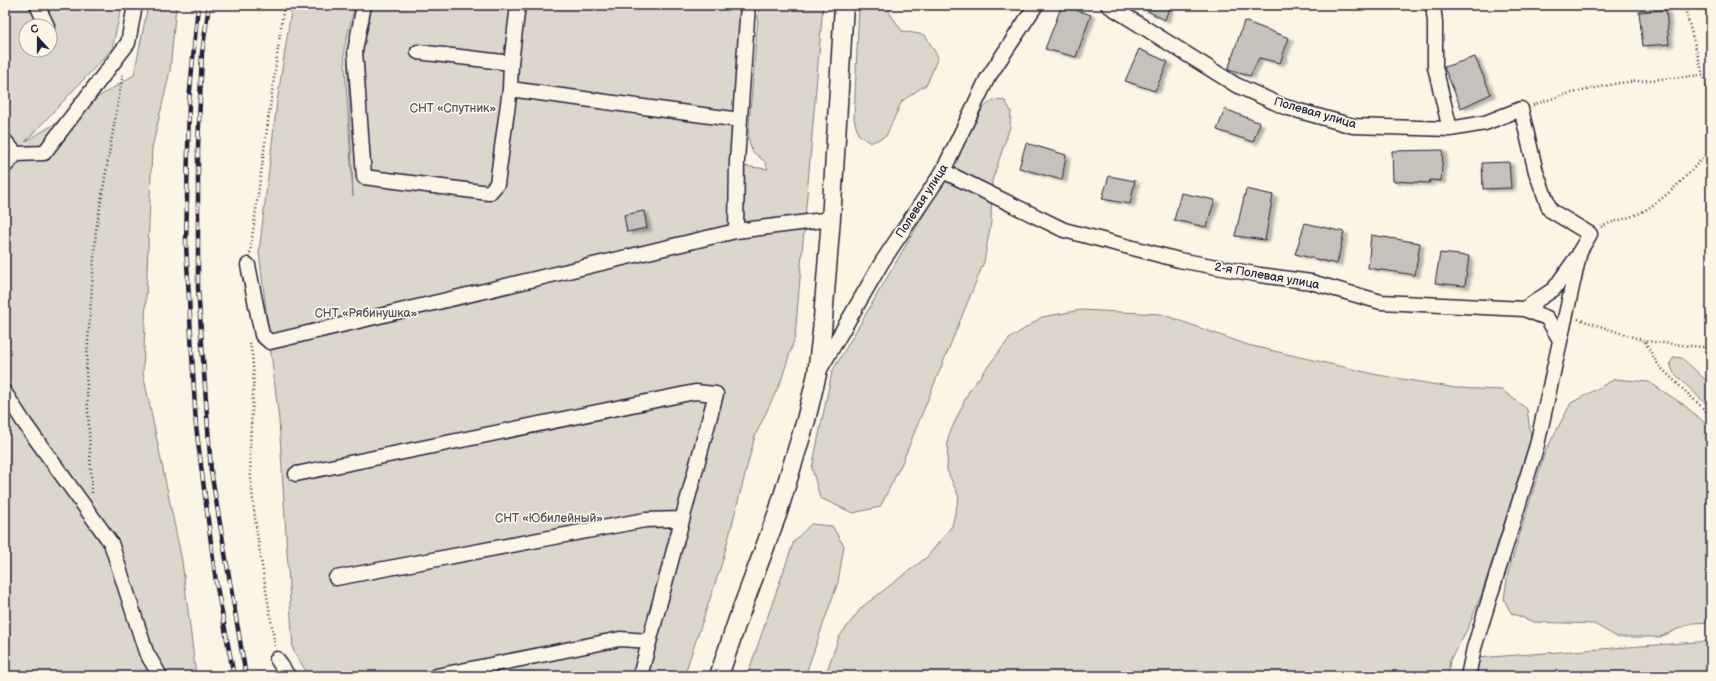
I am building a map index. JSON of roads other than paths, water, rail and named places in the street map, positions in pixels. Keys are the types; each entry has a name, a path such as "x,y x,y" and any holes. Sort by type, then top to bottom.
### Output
{"main road":[{"path":"719,676 737,622 778,512 806,420 817,374 831,219 844,5"}],"street":[{"path":"37,5 43,18"},
{"path":"5,166 16,154 44,153 128,43 135,5"},
{"path":"364,5 355,51 364,177 489,193 497,184 510,89 510,63 518,5"},
{"path":"736,231 740,120 748,5"},
{"name":"Полевая улица","path":"817,374 882,262 943,171 987,79 1036,5"},
{"name":"Полевая улица","path":"1108,5 1236,85 1285,107 1353,126 1450,129 1485,123 1521,109 1536,172 1550,210 1590,234 1580,251"},
{"path":"1433,5 1436,67 1450,129"},
{"path":"418,52 510,63"},
{"path":"510,89 740,120"},
{"path":"5,141 16,154"},
{"name":"2-я Полевая улица","path":"943,171 1064,230 1179,260 1260,275 1311,282 1381,302 1524,309 1547,318 1560,340"},
{"path":"248,265 262,335 270,342 736,231 831,219"},
{"path":"1524,309 1554,289 1580,251"},
{"path":"1468,676 1474,648 1537,446 1580,251"},
{"path":"296,474 695,392 716,394 640,676"},
{"path":"5,393 25,424 111,543 146,652 160,676"},
{"path":"336,578 645,520 682,519"},
{"path":"436,676 620,639 649,641"},
{"path":"277,659 288,676"}],"railway":[{"path":"198,5 189,101 186,244 196,426 216,582 234,676"},
{"path":"209,5 202,53 198,147 198,288 211,471 246,676"}],"park label":[{"name":"СНТ «Спутник»","path":"453,108"},
{"name":"СНТ «Рябинушка»","path":"366,313"},
{"name":"СНТ «Юбилейный»","path":"549,518"}]}
